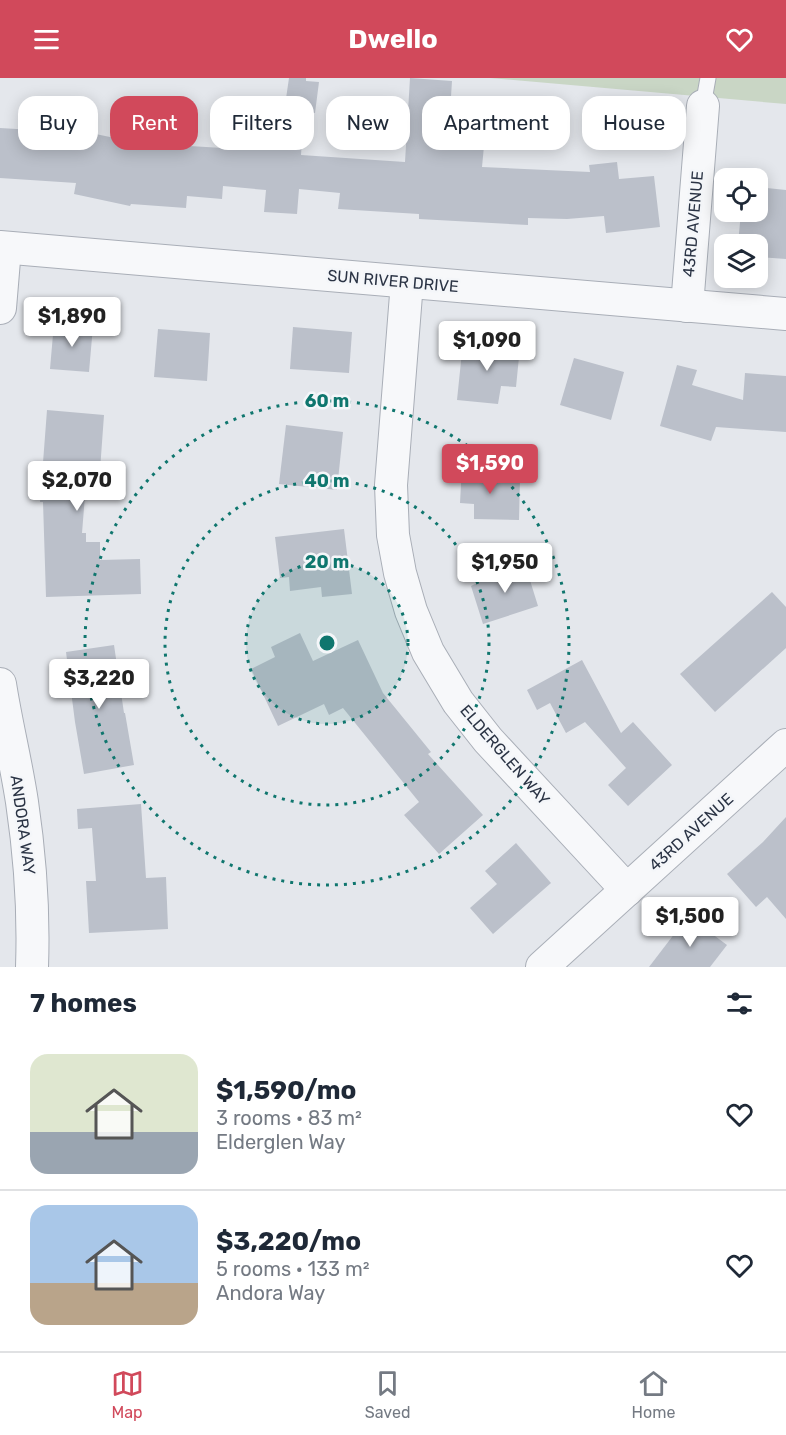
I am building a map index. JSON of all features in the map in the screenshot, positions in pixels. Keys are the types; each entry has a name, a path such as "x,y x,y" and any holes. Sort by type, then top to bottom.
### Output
{"street":[{"name":"43RD AVENUE","path":"687,306 705,92"},
{"name":"SUN RIVER DRIVE","path":"2,248 786,314"},
{"path":"0,308 2,248"},
{"name":"ELDERGLEN WAY","path":"407,282 391,485 393,535 400,573 411,611 428,652 458,702 488,740 627,890"},
{"name":"ANDORA WAY","path":"0,684 22,800 30,860 32,967"},
{"name":"43RD AVENUE","path":"542,967 786,745"}],"green space":[{"path":"490,78 786,78 786,104"}],"building":[{"path":"289,78 306,78 306,81 319,82 315,113 314,96 286,96"},
{"path":"410,78 452,81 451,96 422,96 422,150 484,150 482,167 590,172 589,165 617,162 619,179 654,176 660,227 606,233 604,216 567,219 528,218 528,225 419,219 419,214 338,209 340,193 299,189 297,214 264,212 266,190 223,186 222,199 187,196 186,208 131,204 130,206 74,194 76,183 0,178 0,128 18,129 18,150 98,150 98,134 110,137 110,150 198,150 198,147 210,147 210,150 301,150 301,155 405,162 406,150 410,150"},
{"path":"768,188 786,190 786,259 768,258 768,234 739,234 740,222 768,222"},
{"path":"54,323 93,326 89,372 50,369"},
{"path":"293,327 352,332 349,373 290,369"},
{"path":"158,329 210,333 207,381 154,377"},
{"path":"463,342 520,347 516,387 501,386 498,404 457,400"},
{"path":"574,358 624,372 611,420 560,405"},
{"path":"677,365 697,370 692,385 743,400 745,373 786,376 786,432 716,427 711,441 660,426"},
{"path":"47,410 104,415 99,484 86,483 82,533 86,533 86,542 100,542 100,560 140,559 141,594 46,597 43,502 40,502"},
{"path":"286,425 343,432 337,490 279,484"},
{"path":"462,466 486,466 486,478 520,479 519,520 474,519 474,504 460,503"},
{"path":"344,529 352,594 322,597 321,587 290,591 289,577 280,578 275,537"},
{"path":"524,561 538,606 483,624 471,586 503,568"},
{"path":"772,592 786,607 786,648 715,712 680,674"},
{"path":"300,633 313,661 358,640 383,693 431,752 428,754 483,815 439,854 404,815 419,802 343,708 329,715 324,704 278,726 251,669 275,657 271,647"},
{"path":"114,645 134,765 84,774 66,652"},
{"path":"582,660 621,733 633,722 672,765 628,806 608,785 626,768 585,722 566,733 550,703 537,710 527,690"},
{"path":"141,804 146,878 166,877 168,929 89,933 86,881 96,881 92,828 78,829 77,809"},
{"path":"786,817 786,919 767,897 756,907 727,874 763,842"},
{"path":"516,843 551,883 493,934 470,908 497,884 485,871"},
{"path":"688,916 727,945 710,967 649,967"}]}
